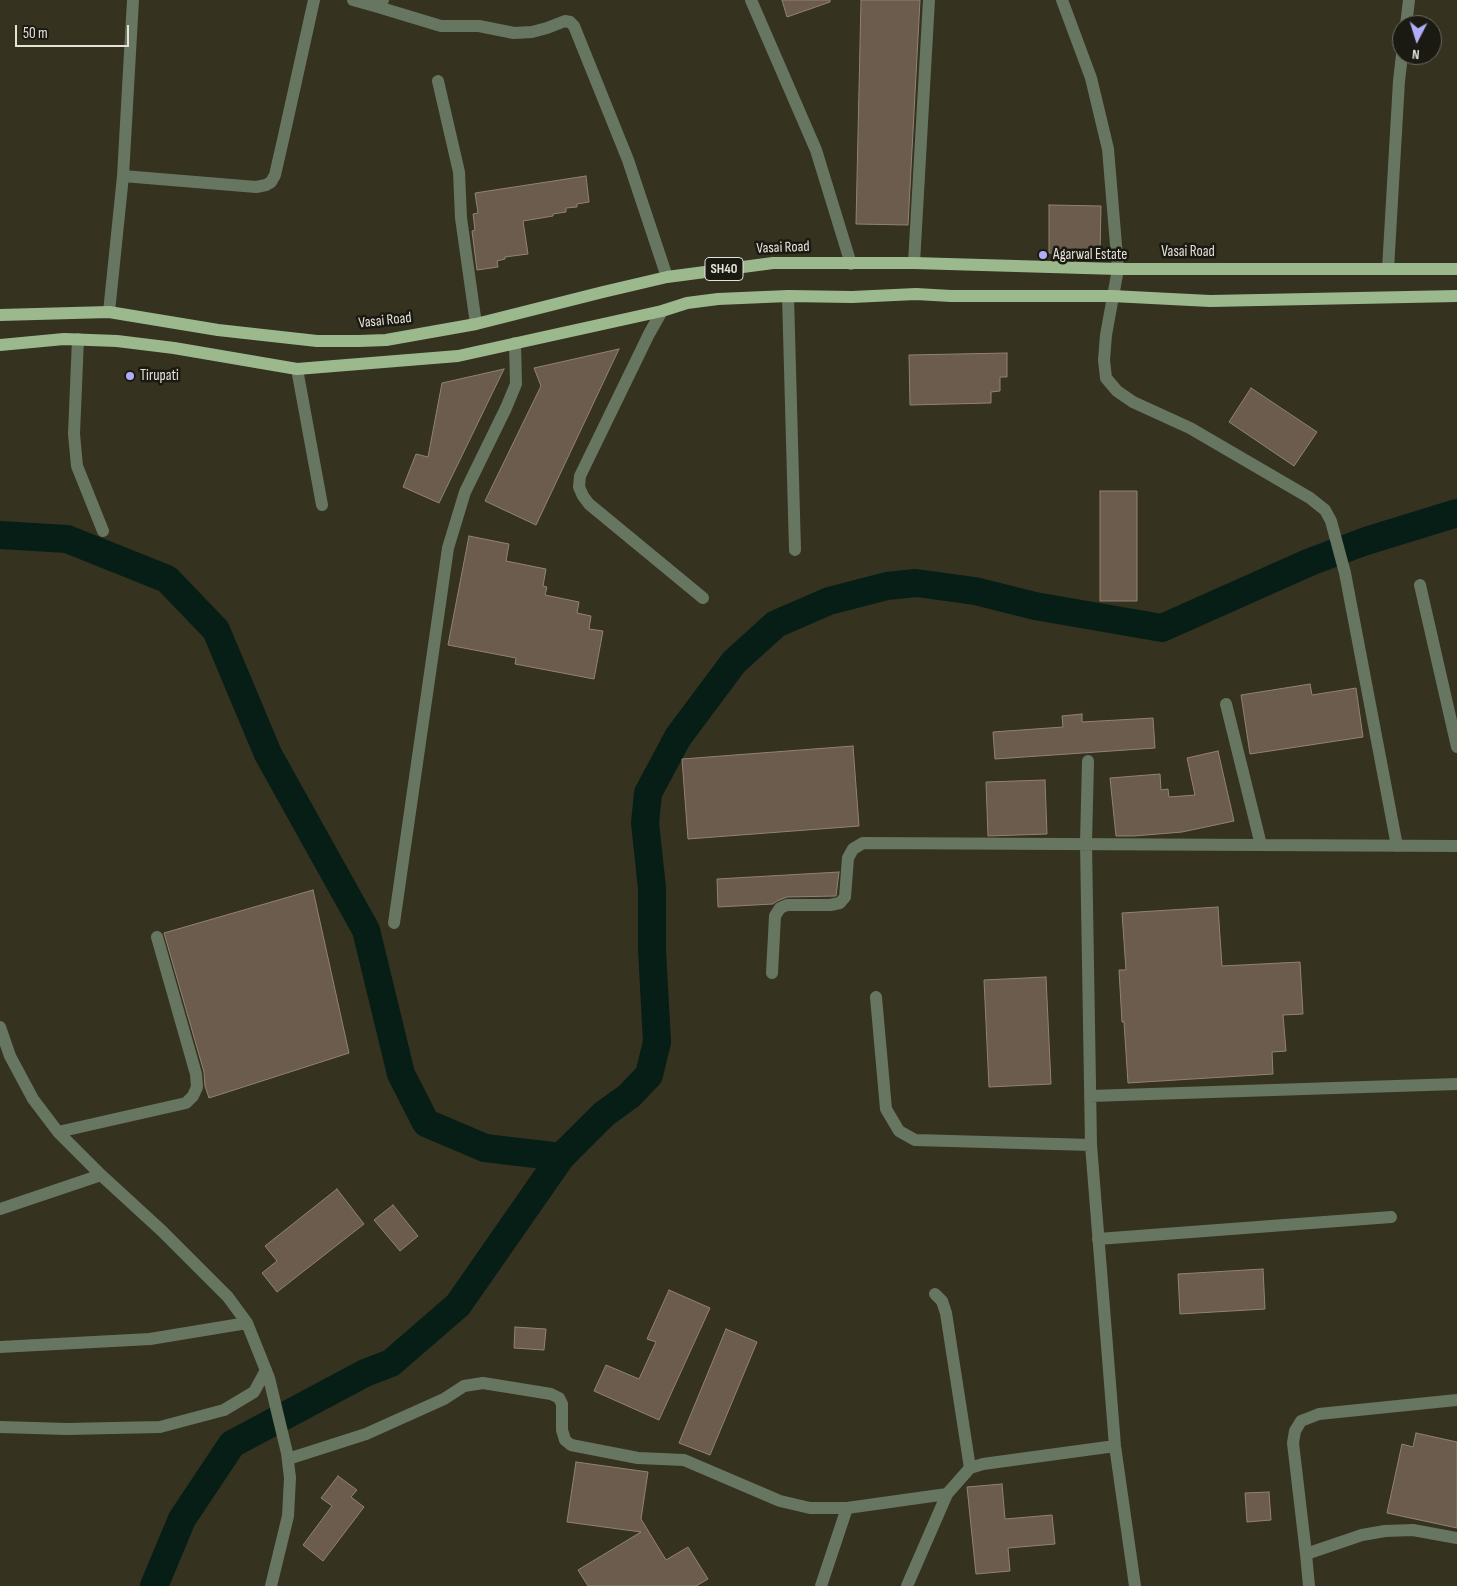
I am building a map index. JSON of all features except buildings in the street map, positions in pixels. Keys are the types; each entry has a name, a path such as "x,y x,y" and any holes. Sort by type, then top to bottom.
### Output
{"main road":[{"name":"Vasai Road","path":"0,315 109,312 218,330 317,341 386,340 476,324 667,277 773,263 1118,269 1457,269"},
{"name":"SH40","path":"0,345 78,339 117,340 297,369 458,356 497,349 515,343 662,311 687,303 718,299 916,294 952,296 1112,296 1210,301 1457,296"}],"street":[{"path":"109,312 123,176 133,0"},
{"path":"123,176 256,187 271,182 281,149 314,0"},
{"path":"355,0 380,4 441,26 479,26 514,33 532,32 565,21 570,22 574,26 628,160 667,277"},
{"path":"751,0 816,150 851,264"},
{"path":"914,264 928,0"},
{"path":"1062,0 1090,78 1108,149 1118,269 1112,296 1104,360 1106,378 1117,392 1133,402 1190,428 1310,498 1325,510 1332,521 1345,573 1397,846"},
{"path":"1407,15 1409,0"},
{"path":"1388,269 1401,65"},
{"path":"438,81 459,172 461,218 476,324"},
{"path":"788,296 795,550"},
{"path":"662,311 580,476 579,487 589,504 703,598"},
{"path":"78,339 74,434 77,466 103,531"},
{"path":"394,922 448,548 465,492 516,384 515,343"},
{"path":"297,369 322,505"},
{"path":"1420,585 1457,747"},
{"path":"1226,704 1261,844"},
{"path":"1088,762 1086,843 1091,1146 1115,1446 1135,1586"},
{"path":"772,973 775,916 780,908 787,905 830,905 840,903 845,897 848,858 853,849 862,843 1457,846"},
{"path":"58,1132 186,1103 193,1096 197,1086 196,1074 157,937"},
{"path":"876,997 886,1109 899,1131 915,1140 1091,1146"},
{"path":"0,1027 10,1056 33,1099 58,1132 228,1297 247,1323 267,1374 288,1456 290,1478 288,1516 272,1586"},
{"path":"1090,1096 1457,1084"},
{"path":"0,1209 101,1175"},
{"path":"1098,1239 1391,1217"},
{"path":"935,1294 942,1301 946,1313 970,1468"},
{"path":"0,1346 150,1339 247,1323"},
{"path":"0,1427 67,1430 160,1428 224,1410 254,1392 267,1374"},
{"path":"288,1456 366,1434 444,1399 464,1386 483,1383 550,1394 559,1398 562,1404 564,1440 571,1445 638,1458 684,1460 780,1501 810,1508 847,1508 947,1494"},
{"path":"1309,1586 1293,1444 1295,1431 1301,1421 1319,1414 1457,1400"},
{"path":"907,1586 947,1494 970,1468 983,1464 1115,1446"},
{"path":"821,1586 847,1508"},
{"path":"1306,1554 1362,1535 1385,1531 1413,1530 1457,1538"}],"waterway":[{"path":"154,1586 182,1519 232,1444 365,1373 391,1363 458,1305 561,1157 604,1114 629,1096 649,1075 657,1042 652,950 652,888 645,823 648,793 678,737 734,662 776,624 829,601 887,586 916,583 975,591 1035,606 1162,628 1310,562 1366,541 1457,513"},
{"path":"0,535 67,539 167,579 216,630 268,754 366,930 401,1074 426,1123 485,1148 561,1157"}],"place":[{"name":"Agarwal Estate","path":"1043,255"},
{"name":"Tirupati","path":"130,376"}]}
